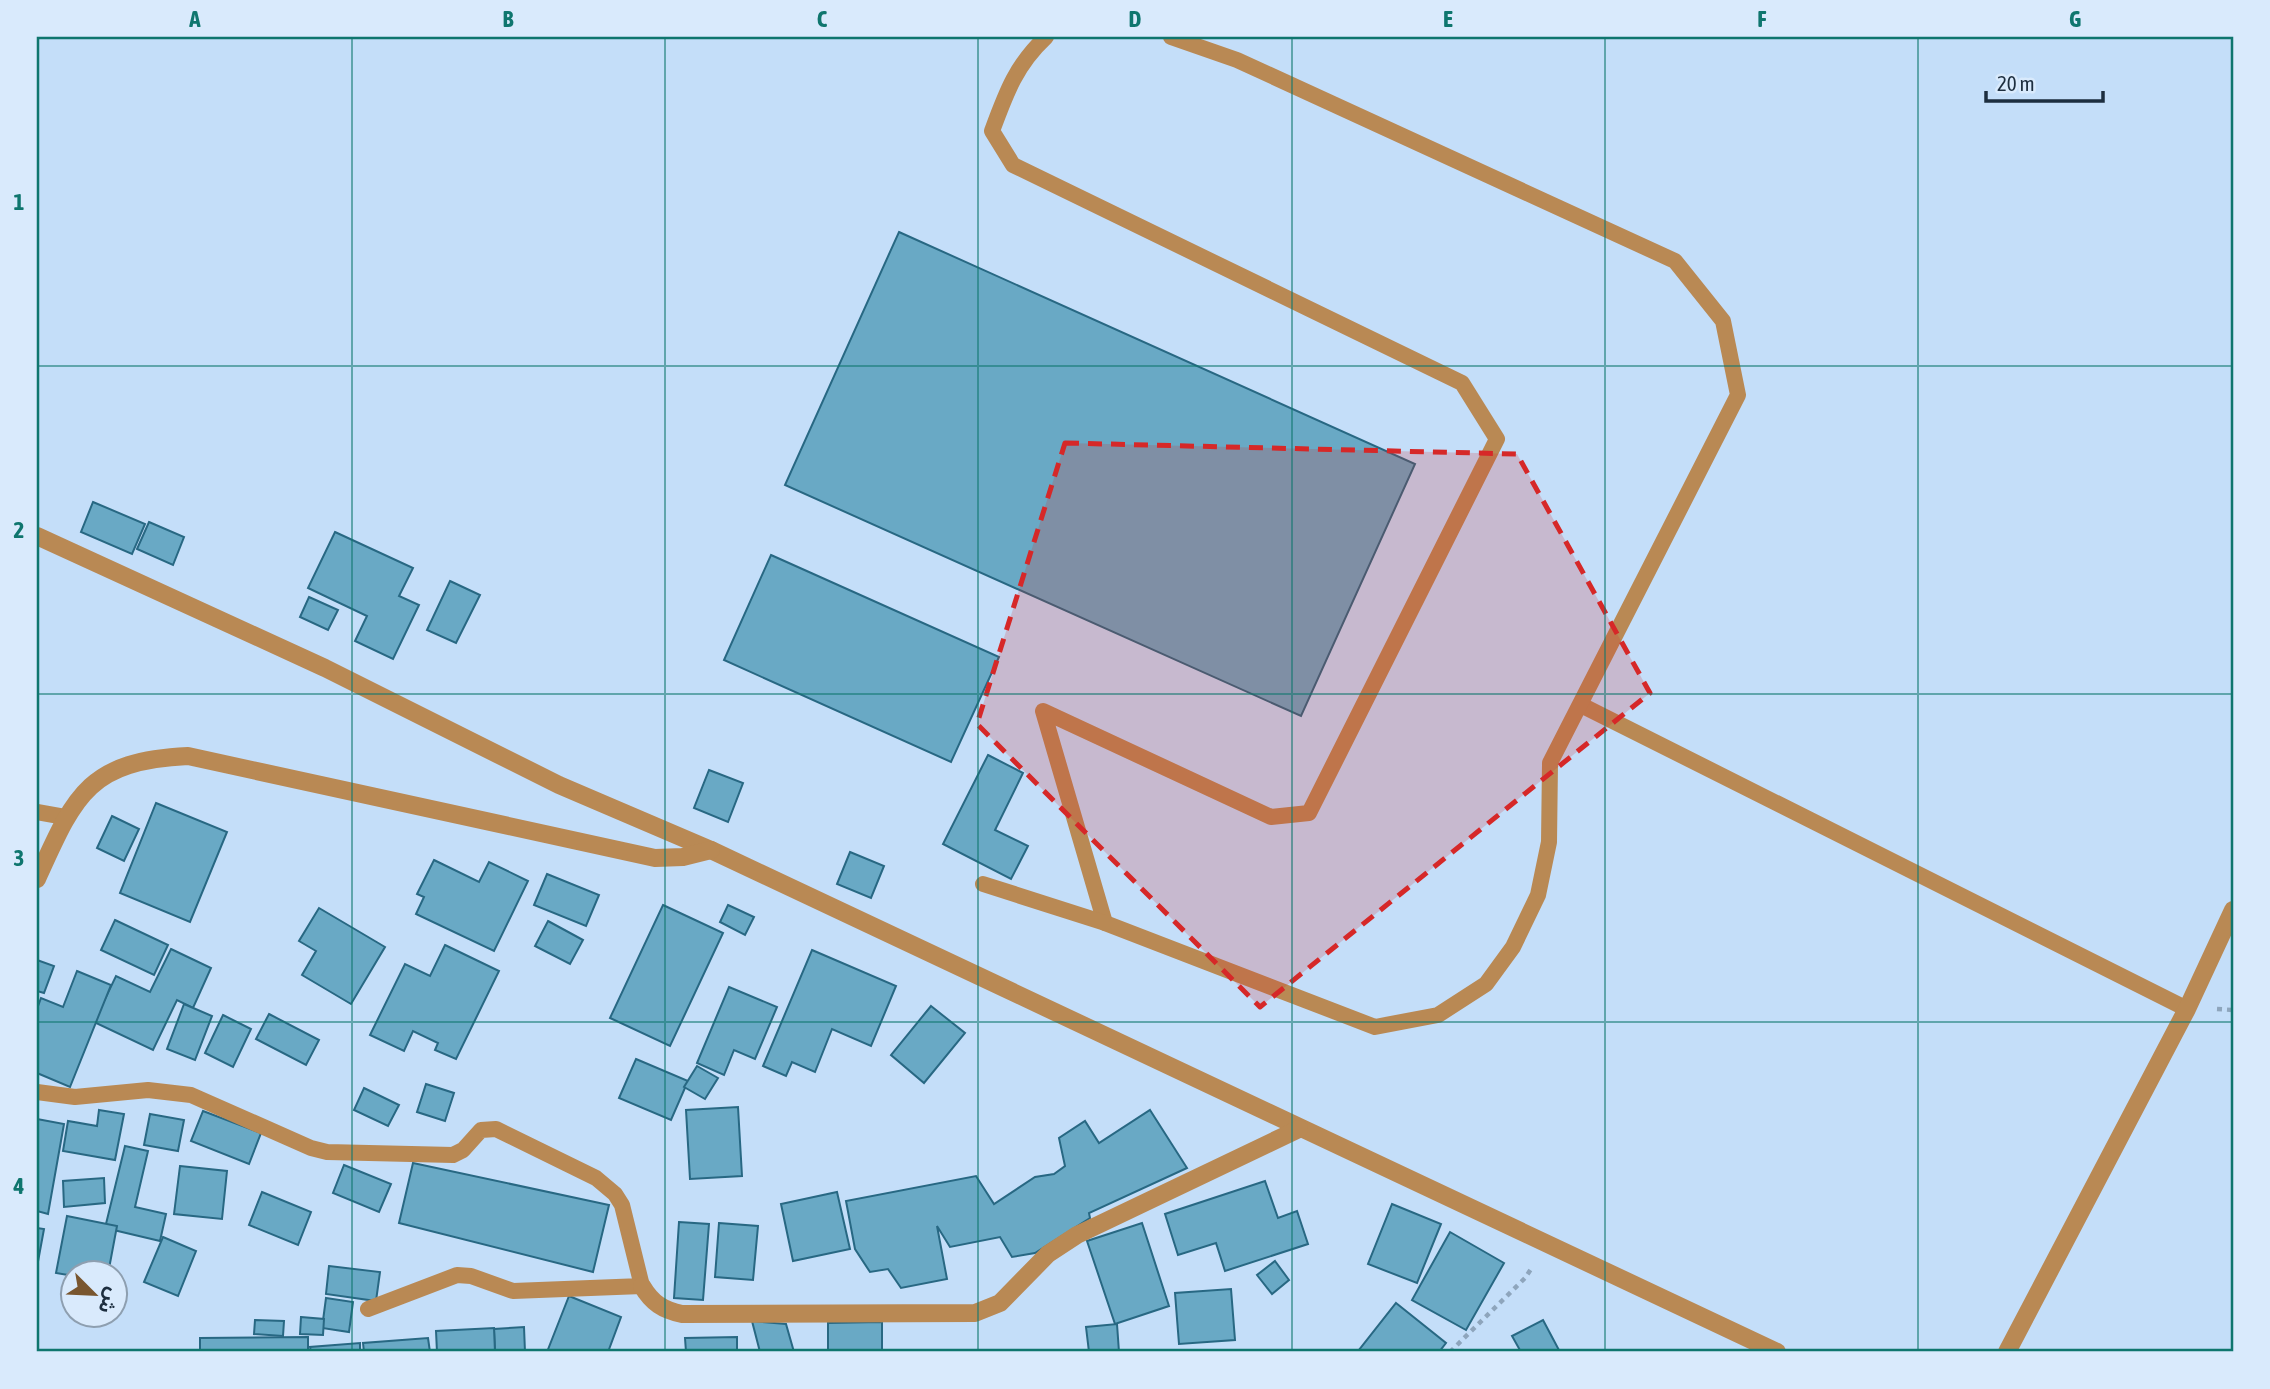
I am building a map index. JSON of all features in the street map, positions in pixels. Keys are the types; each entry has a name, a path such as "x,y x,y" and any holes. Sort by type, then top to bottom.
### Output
{"street":[{"path":"37,536 325,668 559,785 711,850 1777,1352"},
{"path":"37,879 65,817 81,795 101,777 126,765 159,757 188,756 655,858 683,857 711,850"},
{"path":"2007,1352 2187,1009 2233,909"},
{"path":"642,1286 648,1297 658,1306 682,1314 975,1313 1000,1303 1048,1254 1077,1235 1299,1129"}],"lane":[{"path":"1046,37 1029,53 1008,86 992,131 1013,165 1462,383 1497,439 1308,813 1271,817 1044,711 1105,923"},
{"path":"983,884 1105,923 1375,1027 1438,1015 1486,984 1513,947 1538,895 1549,842 1550,763 1738,395 1723,321 1675,261 1237,60 1171,37"},
{"path":"1581,705 2187,1009"},
{"path":"37,812 65,817"},
{"path":"37,1092 75,1097 166,1090 191,1095 311,1148 327,1152 453,1154 463,1150 481,1130 496,1129 596,1178 615,1194 622,1205 642,1286 513,1291 471,1276 457,1276 368,1309"}],"path":[{"path":"1450,1352 1525,1278 1546,1244"}],"highlighted area":[{"path":"1065,443 1517,454 1650,693 1260,1007 977,724"}],"building":[{"path":"899,232 1415,464 1301,716 785,485"},
{"path":"93,502 145,524 132,554 81,532"},
{"path":"149,522 184,537 173,565 137,549"},
{"path":"335,532 413,568 399,596 419,605 393,659 355,641 367,616 308,588"},
{"path":"771,555 999,657 951,762 724,660"},
{"path":"450,581 480,595 456,643 427,630"},
{"path":"309,597 338,610 328,630 300,617"},
{"path":"988,755 1023,773 995,830 1028,846 1011,879 943,844"},
{"path":"709,770 743,783 728,822 694,808"},
{"path":"156,803 227,832 190,922 120,893"},
{"path":"112,816 139,829 124,861 97,848"},
{"path":"850,852 884,866 871,898 837,884"},
{"path":"434,860 479,882 489,862 528,881 494,951 416,914 424,897 417,894"},
{"path":"547,874 599,895 586,926 534,905"},
{"path":"663,905 723,933 670,1046 610,1018"},
{"path":"728,905 754,917 745,935 720,922"},
{"path":"319,908 385,947 351,1004 302,975 316,951 299,941"},
{"path":"115,920 168,945 154,975 101,950"},
{"path":"548,921 583,940 570,964 535,946"},
{"path":"445,945 499,971 456,1059 435,1050 438,1043 413,1031 404,1051 370,1035 405,964 430,976"},
{"path":"171,949 211,968 193,1008 177,1000 153,1050 94,1022 116,976 150,992"},
{"path":"812,950 896,986 871,1046 832,1029 815,1072 792,1062 786,1076 763,1066"},
{"path":"37,960 54,966 44,993 37,991"},
{"path":"77,971 111,985 70,1087 37,1073 37,1009 41,998 63,1007"},
{"path":"729,987 777,1007 755,1059 734,1050 724,1075 697,1063"},
{"path":"184,1004 212,1016 195,1060 167,1049"},
{"path":"931,1006 965,1033 924,1083 891,1055"},
{"path":"269,1014 319,1040 306,1065 256,1039"},
{"path":"223,1015 251,1029 233,1067 205,1053"},
{"path":"636,1059 688,1081 671,1120 619,1098"},
{"path":"697,1066 718,1078 705,1099 684,1087"},
{"path":"426,1084 454,1093 445,1121 417,1112"},
{"path":"364,1088 399,1105 388,1126 354,1110"},
{"path":"738,1107 742,1176 690,1179 686,1110"},
{"path":"99,1110 124,1114 115,1160 63,1151 68,1121 97,1126"},
{"path":"1150,1110 1187,1168 1089,1213 1090,1218 1035,1253 1012,1257 1000,1237 950,1247 937,1226 947,1279 901,1288 888,1269 870,1272 855,1249 846,1201 976,1176 994,1204 1035,1177 1054,1174 1065,1166 1059,1138 1085,1121 1099,1143"},
{"path":"203,1111 261,1133 249,1164 191,1141"},
{"path":"150,1114 184,1120 178,1151 144,1145"},
{"path":"37,1119 64,1124 48,1214 37,1211"},
{"path":"125,1146 148,1151 135,1207 166,1214 160,1241 105,1228"},
{"path":"413,1163 609,1205 593,1272 399,1223"},
{"path":"344,1165 391,1184 379,1212 333,1193"},
{"path":"180,1166 227,1171 222,1219 174,1214"},
{"path":"104,1178 105,1203 64,1207 63,1181"},
{"path":"1265,1181 1278,1218 1297,1211 1308,1244 1225,1271 1216,1243 1178,1255 1165,1214"},
{"path":"262,1192 311,1212 298,1245 249,1225"},
{"path":"837,1192 850,1249 793,1261 781,1204"},
{"path":"1392,1204 1441,1224 1417,1283 1368,1264"},
{"path":"67,1216 117,1226 111,1260 60,1260 60,1274 56,1273"},
{"path":"679,1222 709,1224 703,1300 674,1298"},
{"path":"719,1223 758,1226 753,1280 715,1277"},
{"path":"1142,1223 1169,1306 1115,1324 1087,1241"},
{"path":"37,1228 44,1229 37,1267"},
{"path":"1450,1232 1504,1263 1466,1330 1412,1300"},
{"path":"163,1237 196,1251 178,1296 144,1282"},
{"path":"1275,1261 1289,1280 1272,1294 1257,1275"},
{"path":"329,1266 380,1272 376,1301 326,1294"},
{"path":"1231,1289 1235,1340 1179,1344 1175,1293"},
{"path":"569,1296 621,1317 608,1352 547,1352"},
{"path":"326,1298 353,1302 349,1332 322,1328"},
{"path":"1396,1303 1446,1343 1439,1352 1359,1350"},
{"path":"301,1317 324,1319 323,1335 300,1334"},
{"path":"255,1320 284,1321 283,1336 254,1334"},
{"path":"1543,1320 1560,1352 1521,1352 1512,1336"},
{"path":"752,1321 786,1324 794,1352 760,1352"},
{"path":"882,1322 882,1352 828,1352 828,1323"},
{"path":"1117,1324 1119,1352 1089,1352 1086,1327"},
{"path":"524,1327 525,1352 495,1352 494,1329"},
{"path":"494,1328 495,1352 437,1352 436,1331"},
{"path":"308,1337 308,1352 200,1352 200,1338"},
{"path":"737,1337 737,1352 686,1352 685,1338"},
{"path":"428,1338 430,1352 364,1352 363,1343"},
{"path":"360,1343 360,1352 311,1352 310,1347"}]}
